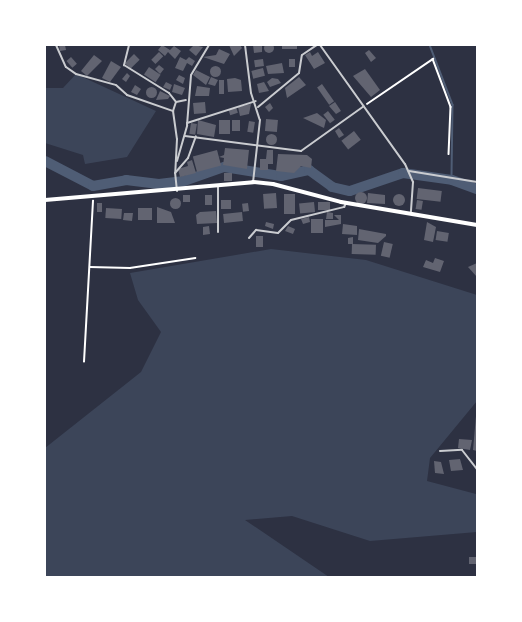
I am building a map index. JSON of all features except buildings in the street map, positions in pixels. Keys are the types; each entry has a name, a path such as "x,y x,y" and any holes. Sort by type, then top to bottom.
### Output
{"main road":[{"path":"45,200 253,182 273,184 346,203 477,225"}],"street":[{"path":"56,45 66,67 76,74 116,85 127,95 173,111 176,116 177,189"},
{"path":"129,45 124,65 169,93 176,102"},
{"path":"176,165 185,136 186,100 191,75 209,45"},
{"path":"245,45 258,107 258,145 253,182"},
{"path":"258,107 300,73 302,55 319,45 364,106 408,172 413,182 411,213"},
{"path":"176,102 186,100"},
{"path":"187,123 256,101"},
{"path":"173,111 176,102"},
{"path":"185,136 301,151 364,106"},
{"path":"175,173 188,158 196,136"},
{"path":"408,172 452,175 477,182"},
{"path":"218,185 218,232"},
{"path":"249,238 256,230 278,233 291,220 344,207 346,203"},
{"path":"440,451 462,450 477,469"}],"path":[{"path":"364,106 433,59 451,107 449,154"},
{"path":"84,362 94,197"},
{"path":"90,267 130,268 195,258"}],"shaded area":[{"path":"76,74 156,111 127,157 85,164 83,155 45,143 45,88 63,88"},
{"path":"271,249 366,260 477,295 477,401 430,458 427,481 476,494 477,532 370,541 292,516 245,520 329,577 45,577 45,448 141,372 161,332 138,300 130,273"}],"waterway":[{"path":"430,45 453,105 452,180"},
{"path":"45,161 93,186 126,180 159,184 184,181 224,167 281,176 309,170 332,187 350,191 403,173 452,180 477,189"}]}
